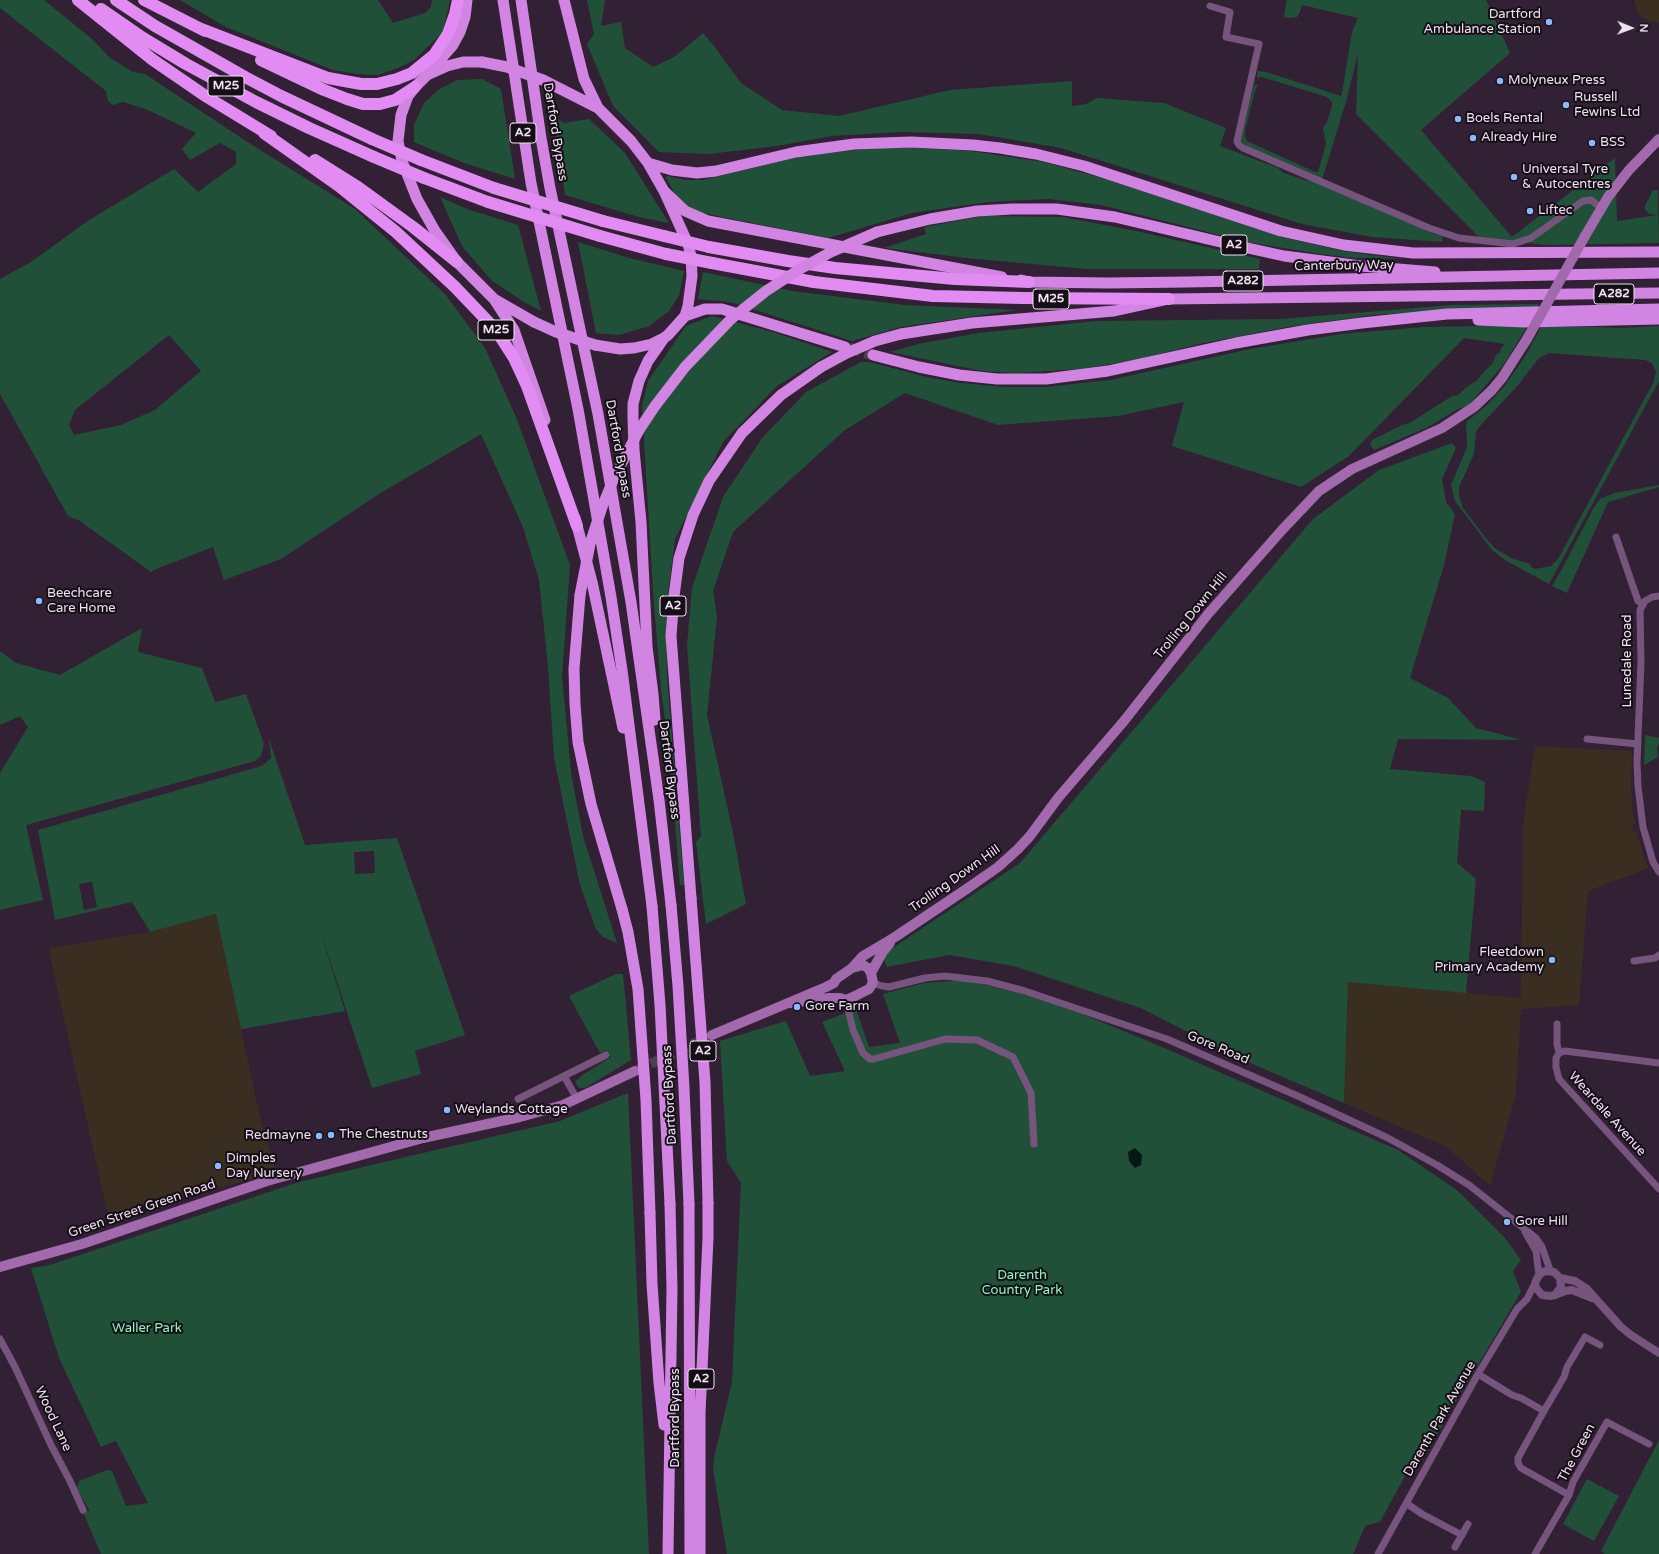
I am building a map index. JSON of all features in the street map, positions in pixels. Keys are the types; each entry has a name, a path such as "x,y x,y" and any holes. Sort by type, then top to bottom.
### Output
{"highway":[{"name":"M25","path":"78,0 152,60 207,97 358,187 413,227 457,262"},
{"name":"M25","path":"87,0 143,38 256,102 309,128 424,178 488,202 600,236 666,254 814,282 932,296 1169,299"},
{"name":"M25","path":"116,0 155,26 245,77 293,102 421,160 494,188 603,221 709,247 788,261 835,268 955,279 1029,282"},
{"path":"144,0 324,90 356,102 371,104 388,102 402,96 427,76 456,40 465,17 467,0"},
{"path":"199,28 328,78 361,84 376,84 397,80 408,75 423,65 434,55 448,34 458,0"},
{"name":"Dartford Bypass","path":"503,0 531,183 578,410 611,597 652,906 660,1005 670,1204 672,1289 668,1458 668,1554"},
{"name":"Dartford Bypass","path":"521,0 548,174 598,414 631,602 659,800 671,905 682,1056 689,1204 690,1554"},
{"path":"564,0 584,79 598,108"},
{"path":"427,76 454,64 482,62 507,67 543,80 598,108 631,141 648,163 664,191 688,244 691,256 692,285 685,316"},
{"path":"415,86 408,96 401,115 398,141 402,161 411,186 428,219 457,262 494,299 507,317 514,330 526,362 558,460 592,582 639,801"},
{"name":"M25","path":"264,132 339,186 396,232 455,287 496,330 514,358 527,386 577,526"},
{"path":"648,163 672,170 697,173 716,171 796,152 838,146 894,142 958,144 1000,148 1050,157 1084,166 1281,231 1344,245 1413,253 1659,252"},
{"name":"Canterbury Way","path":"664,191 685,211 708,221 938,266 1029,282 1414,279 1457,276 1659,273"},
{"name":"A2","path":"668,1458 659,1383 652,1284 646,1100 640,1003 635,965 622,909 591,804 578,742 574,674 580,595 590,544 602,507 614,478 639,430 655,406 685,367 731,319 766,291 800,269 831,252 877,232 930,219 977,211 1012,209 1062,210 1115,217 1284,256 1361,266 1417,270 1457,276"},
{"name":"A282","path":"1169,299 1659,293"},
{"path":"494,299 534,322 556,332 595,345 627,348 647,345 664,338"},
{"name":"A2","path":"700,1554 699,1442 708,1238 705,1082 671,636 679,558 693,515 709,481 742,434 781,395 821,367 847,352 875,341 901,334 972,323 1114,310 1169,299"},
{"path":"659,800 653,694 647,648 642,530 634,450 633,404 639,381 648,361 664,338 685,316 705,309 722,309 845,347"},
{"path":"873,355 919,367 964,375 998,379 1046,379 1108,371 1236,343 1308,330 1447,314 1659,309"},
{"path":"1395,320 1478,320 1524,322 1659,319"}],"main road":[{"path":"1601,208 1629,170 1659,139"},
{"name":"Trolling Down Hill","path":"852,968 863,956 895,937 998,867 1022,844 1058,798 1124,721 1208,614 1306,504 1331,482 1352,469 1442,428 1474,407 1492,390 1502,378 1527,339 1601,208"},
{"name":"Trolling Down Hill","path":"871,973 882,953 895,937"},
{"path":"712,1035 834,983 836,979 852,968 863,965 868,968 871,973 872,983 864,992 843,999 790,1003"},
{"path":"834,983 836,994 843,999"},
{"name":"Green Street Green Road","path":"0,1267 82,1244 267,1181 424,1138 542,1111 577,1099 636,1071"}],"street":[{"path":"1210,6 1230,12 1226,37 1259,44 1237,138 1238,144 1242,148 1429,228 1459,238 1513,244 1531,238 1583,201 1590,200 1601,208"},
{"name":"Lunedale Road","path":"1616,537 1638,600 1642,604 1640,610 1642,662 1638,744 1638,786 1640,810 1647,844 1656,860 1659,872"},
{"path":"1642,604 1649,598 1659,596"},
{"path":"1587,739 1638,744"},
{"path":"1634,961 1655,958 1659,955"},
{"name":"Gore Road","path":"872,983 889,987 925,978 945,976 981,979 1015,988 1147,1031 1285,1090 1416,1153 1469,1185 1536,1238 1542,1247 1550,1270"},
{"path":"843,999 863,1053 870,1059 945,1039 977,1040 1012,1057 1031,1092 1034,1144"},
{"name":"Weardale Avenue","path":"1558,1024 1557,1044 1559,1053 1556,1058 1556,1069 1561,1082 1659,1189"},
{"path":"1559,1053 1565,1051 1659,1063"},
{"path":"518,1099 606,1055"},
{"path":"564,1076 577,1099"},
{"name":"Gore Road","path":"1524,1229 1535,1249 1539,1275"},
{"path":"1542,1295 1536,1288 1535,1283 1539,1275 1550,1270 1560,1278 1561,1287 1555,1295"},
{"path":"1560,1278 1570,1279 1580,1283 1621,1327 1659,1353"},
{"name":"Darenth Park Avenue","path":"1378,1554 1478,1374 1517,1309 1527,1299 1535,1283"},
{"path":"1527,1299 1542,1295 1555,1295 1572,1290 1583,1293 1595,1300"},
{"name":"The Green","path":"1569,1495 1521,1468 1518,1464 1518,1459 1564,1377 1567,1367 1571,1363 1585,1337 1600,1345"},
{"name":"Wood Lane","path":"0,1339 15,1367 83,1510"},
{"path":"1478,1374 1512,1395 1544,1411"},
{"name":"The Green","path":"1535,1554 1569,1495 1573,1482 1607,1422 1649,1444"},
{"path":"1406,1503 1422,1514 1462,1535"},
{"path":"1455,1547 1468,1524"}],"shaded area":[{"path":"1634,0 1659,0 1659,23 1646,20 1639,15"},
{"name":"Fleetdown Primary Academy","path":"1535,746 1632,751 1631,783 1633,815 1636,824 1632,825 1633,832 1637,831 1644,858 1649,868 1588,891 1579,1005 1521,1009 1516,1093 1490,1186 1447,1147 1344,1103 1348,982 1521,998 1523,823"},
{"path":"216,914 261,1122 277,1173 108,1215 49,948 150,932"},
{"path":"1135,1148 1142,1155 1141,1165 1135,1168 1129,1161 1128,1152"}],"green space":[{"path":"0,0 44,0 92,39 110,58 133,72 145,74 249,143 355,209 445,294 485,348 516,417 570,565 562,676 571,773 583,836 617,943 603,937 596,929 580,885 554,758 548,667 539,580 523,527 481,434 379,494 281,559 224,580 213,547 151,572 80,521 68,516 0,394 0,279 31,262 89,220 174,169 198,192 236,164 236,152 220,143 190,160 182,149 196,133 148,110 123,102 113,105 108,101 106,91 0,8","holes":["169,335 201,371 155,410 121,425 74,435 69,425 75,410"]},
{"path":"180,0 378,0 393,23 425,13 431,7 432,0 450,0 443,32 414,60 398,68 378,75 357,74 333,70 226,27"},
{"path":"587,0 605,0 601,26 621,22 625,48 653,67 674,57 703,33 741,83 782,110 839,116 950,90 1072,81 1072,106 1086,104 1097,98 1164,103 1226,128 1220,146 1278,168 1284,173 1304,180 1313,181 1419,226 1426,231 1443,237 1442,242 1372,237 1302,224 1061,148 979,134 901,132 832,136 777,146 709,154 659,152 613,106 587,44 594,34"},
{"path":"1287,0 1486,0 1510,53 1421,130 1512,237 1615,158 1617,221 1658,215 1650,214 1645,210 1645,206 1653,190 1658,190 1659,243 1546,245 1480,238 1356,114 1358,53 1347,98 1322,180 1247,147 1240,140 1254,85 1258,84 1245,130 1247,141 1315,172 1318,172 1326,144 1323,128 1327,122 1332,106 1332,102 1327,97 1262,77 1259,77 1259,79 1257,77 1258,71 1266,72 1341,96 1342,93 1352,32 1358,18 1302,5 1297,17 1284,17"},
{"path":"482,79 501,89 515,179 464,163 414,142 414,125 424,103 438,90 457,80"},
{"path":"552,116 564,123 589,119 625,153 669,223 639,217 565,195"},
{"path":"878,148 918,148 971,151 1043,162 1110,180 1282,237 1343,251 1402,259 1355,258 1247,242 1101,205 1048,199 988,202 912,213 828,238 702,213 685,207 678,199 666,178 667,176 686,180 703,180 790,159 826,153"},
{"path":"440,197 467,209 518,225 541,311 524,302 491,280 462,246"},
{"path":"984,216 1063,217 1136,231 1260,259 1259,269 1087,269 976,259 884,248 926,234 924,227"},
{"path":"578,242 629,258 684,271 679,295 669,311 649,326 619,335 596,333"},
{"path":"703,272 792,291 905,305 1017,310 901,327 852,341 730,302 698,299"},
{"path":"1539,304 1536,308 1459,310 1373,315 1287,327 1199,344 1135,360 1081,369 1017,373 982,371 890,352 918,344 979,333 1097,321 1281,319 1452,305"},
{"path":"712,316 773,332 832,352 777,386 723,442 675,539 666,610 667,676 684,885 680,885 669,747 661,691 653,591 642,406 648,381 686,326"},
{"path":"1500,324 1528,325 1504,364 1468,406 1458,409 1426,428 1374,450 1370,445 1372,440 1402,425 1410,423 1452,396 1458,395 1476,381 1493,363 1496,355 1501,352 1500,350 1505,344 1464,338 1349,456 1301,487 1172,446 1184,402 1118,416 998,425 905,393 845,430 733,532 713,591 717,617 707,715 733,833 746,904 706,924 696,842 701,836 687,645 692,588 723,497 763,437 806,392 861,362 870,362 926,377 961,383 1007,387 1045,387 1110,380 1250,349 1341,334 1423,327 1485,326"},
{"path":"1659,326 1659,381 1549,584 1505,560 1492,550 1455,501 1451,485 1467,447 1466,422 1487,405 1503,388 1526,355 1541,327 1619,328","holes":["1549,353 1645,360 1652,363 1656,372 1653,383 1558,559 1551,566 1535,569 1531,567 1530,564 1511,558 1496,549 1488,541 1463,508 1459,496 1459,487 1474,454 1476,432 1478,428 1519,384 1539,358"]},
{"path":"1452,443 1456,448 1442,479 1446,502 1455,514 1444,565 1410,678 1448,698 1476,728 1522,740 1398,739 1390,769 1471,776 1485,782 1484,811 1461,810 1457,863 1476,879 1466,993 1348,982 1344,1103 1236,1057 1141,1008 1014,966 949,955 887,967 882,955 1020,863 1313,519 1379,470"},
{"path":"1659,485 1659,487 1608,502 1567,593 1552,586 1593,509 1600,499 1615,493"},
{"path":"142,628 138,652 202,668 215,702 246,694 264,744 261,756 255,761 26,825 43,900 0,910 0,773 28,727 20,716 0,725 0,651 16,663 60,675"},
{"path":"1645,735 1659,738 1659,743 1657,749 1658,757 1644,765"},
{"path":"269,739 305,845 397,838 465,1035 415,1051 421,1074 372,1088 318,924 345,1011 241,1029 216,914 150,932 132,902 55,920 38,830 262,766 271,758","holes":["374,851 375,873 355,874 354,852","92,882 97,907 84,910 79,884"]},
{"path":"616,974 623,974 631,1060 585,1088 579,1088 575,1082 581,1076 611,1057 607,1050 600,1053 569,996"},
{"name":"Darenth Country Park","path":"966,980 1030,996 1082,1014 1148,1041 1398,1150 1458,1191 1505,1238 1521,1260 1513,1271 1521,1292 1417,1468 1411,1465 1380,1522 1365,1526 1353,1554 727,1554 713,1469 714,1458 732,1382 741,1183 727,1161 720,1041 786,1021 810,1076 845,1071 822,1022 856,1009 869,1047 900,1043 883,994 924,983"},
{"name":"Waller Park","path":"628,1093 649,1554 101,1554 83,1512 90,1511 79,1493 77,1487 79,1481 107,1470 112,1471 126,1506 148,1503 116,1441 101,1447 59,1358 31,1268 50,1265 299,1182 560,1121"},
{"path":"1659,1440 1659,1554 1605,1554 1601,1551"},
{"path":"1587,1479 1619,1496 1594,1541 1563,1524"}],"tunnel":[{"path":"849,348 873,355"},
{"path":"637,1070 708,1037"}],"place":[{"name":"Dartford Ambulance Station","path":"1549,22"},
{"name":"Molyneux Press","path":"1500,81"},
{"name":"Russell Fewins Ltd","path":"1566,105"},
{"name":"Boels Rental","path":"1458,119"},
{"name":"Already Hire","path":"1473,138"},
{"name":"BSS","path":"1592,143"},
{"name":"Universal Tyre & Autocentres","path":"1514,177"},
{"name":"Liftec","path":"1530,211"},
{"name":"Beechcare Care Home","path":"39,601"},
{"name":"Fleetdown Primary Academy","path":"1552,960"},
{"name":"Gore Farm","path":"797,1007"},
{"name":"Weylands Cottage","path":"447,1110"},
{"name":"The Chestnuts","path":"331,1135"},
{"name":"Redmayne","path":"319,1136"},
{"name":"Dimples Day Nursery","path":"218,1166"},
{"name":"Gore Hill","path":"1507,1222"}]}
